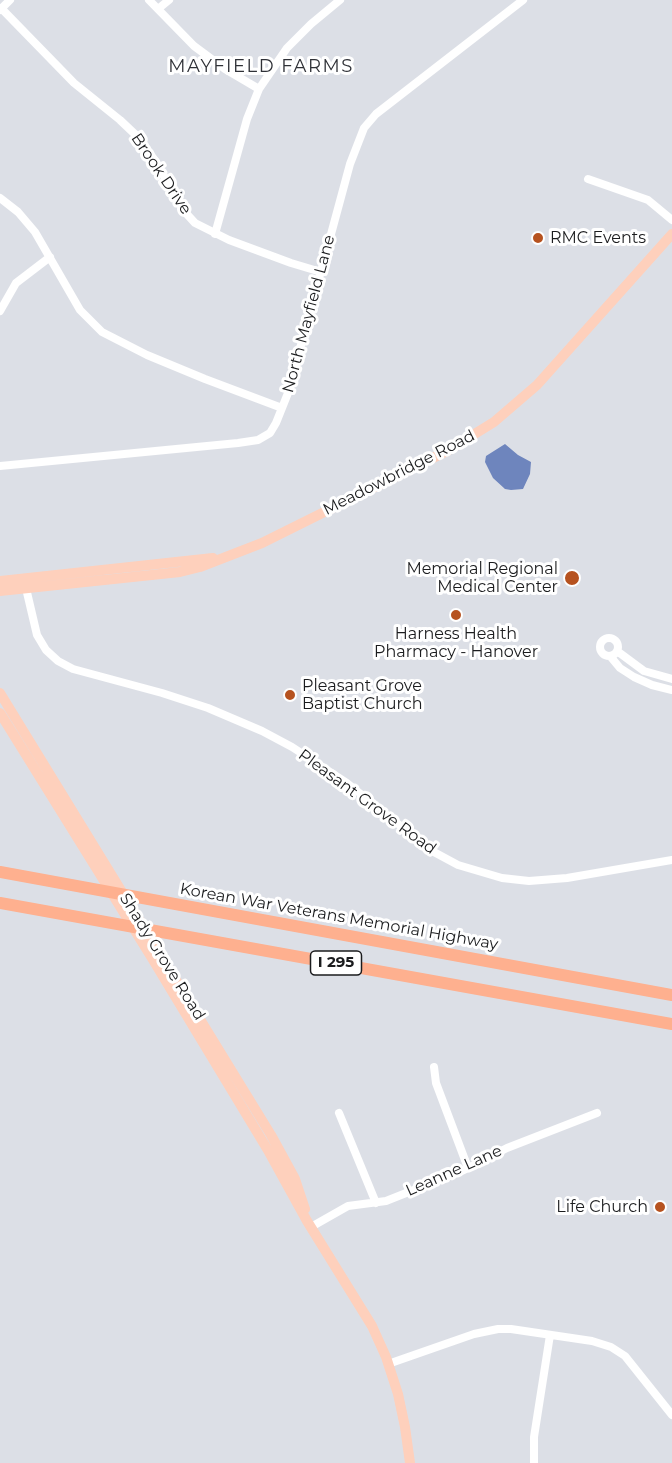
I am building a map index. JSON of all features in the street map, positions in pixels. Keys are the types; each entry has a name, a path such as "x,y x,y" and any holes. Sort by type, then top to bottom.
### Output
{"highway":[{"name":"Korean War Veterans Memorial Highway","path":"3,872 672,994"},
{"name":"I 295","path":"0,903 672,1024"}],"main road":[{"name":"Meadowbridge Road","path":"0,591 25,583 231,556 447,452 494,422 542,380 672,234"},
{"name":"Meadowbridge Road","path":"0,581 25,583"},
{"name":"Shady Grove Road","path":"0,693 164,958 212,1048"},
{"name":"Shady Grove Road","path":"0,713 152,958 287,1162 311,1227 372,1326 388,1364 402,1409 410,1463"}],"street":[{"path":"1,9 10,0"},
{"path":"149,0 194,46 259,89"},
{"path":"158,9 169,0"},
{"path":"215,234 247,119 259,89 287,48 340,0"},
{"name":"North Mayfield Lane","path":"0,466 258,440 273,430 282,408 350,164 364,128 376,114 523,0"},
{"name":"Brook Drive","path":"1,9 74,83 131,130 156,162 184,211 195,223 215,234 321,272"},
{"path":"588,179 648,200 672,220"},
{"path":"0,198 27,221 80,310 102,332 147,355 205,380 282,408"},
{"path":"0,311 16,283 50,257"},
{"name":"Pleasant Grove Road","path":"25,583 37,635 46,650 58,661 73,669 208,708 262,731 292,747 347,783 432,851 458,864 502,878 540,881 672,860"},
{"path":"672,680 644,671 614,653 620,668 634,677 652,686 672,690"},
{"path":"434,1067 436,1083 468,1168"},
{"path":"339,1113 376,1203"},
{"name":"Leanne Lane","path":"311,1227 348,1206 386,1201 468,1168 507,1148 597,1113"},
{"path":"388,1364 486,1331 511,1329 601,1343 618,1351 648,1383 672,1415"},
{"path":"534,1463 534,1437 550,1335"}],"water":[{"path":"505,444 531,462 530,474 523,489 505,489 493,478 485,462 486,456"}],"place":[{"name":"RMC Events","path":"538,238"},
{"name":"Memorial Regional Medical Center","path":"572,578"},
{"name":"Harness Health Pharmacy - Hanover","path":"456,615"},
{"name":"Pleasant Grove Baptist Church","path":"290,695"},
{"name":"Life Church","path":"660,1207"}],"district":[{"name":"MAYFIELD FARMS","path":"261,67"}]}
